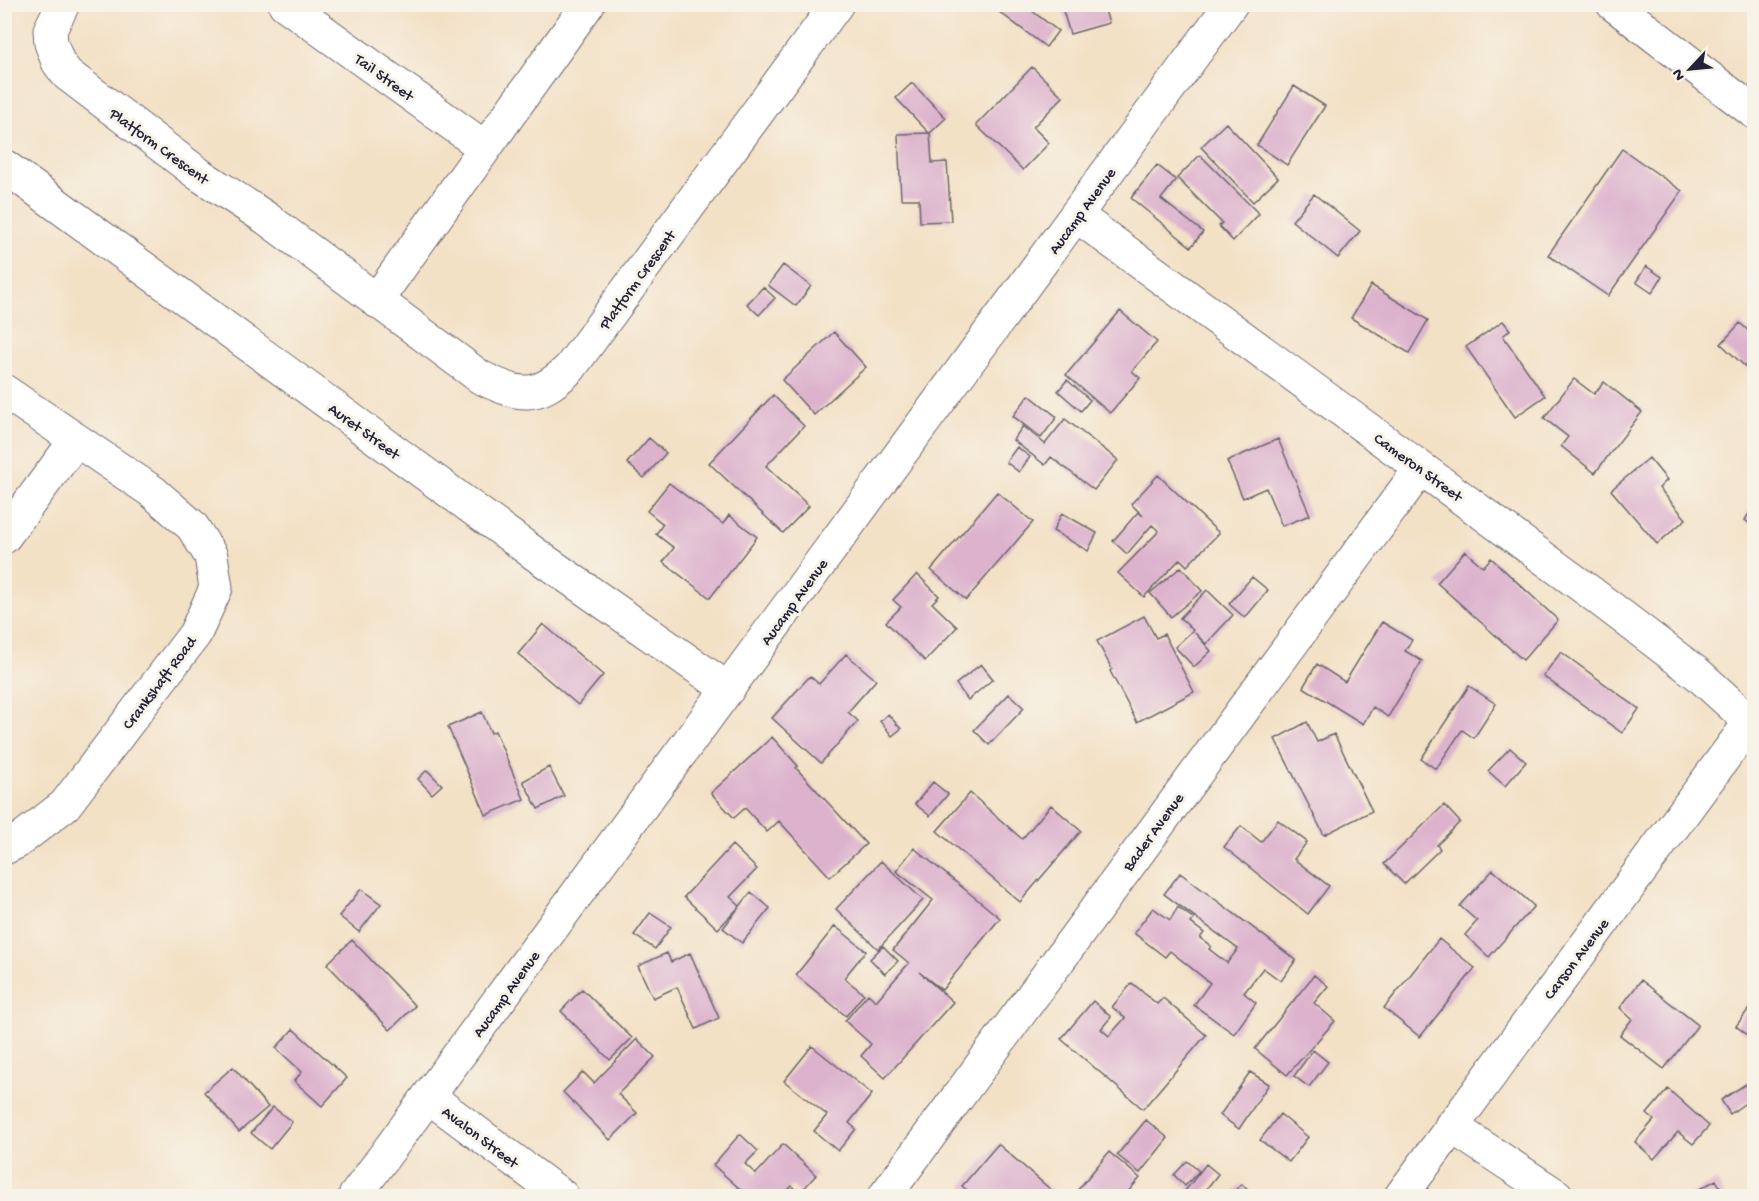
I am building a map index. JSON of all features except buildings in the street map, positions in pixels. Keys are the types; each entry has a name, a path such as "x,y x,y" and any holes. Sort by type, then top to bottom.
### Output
{"street":[{"name":"Platform Crescent","path":"63,4 50,30 51,43 58,63 67,75 200,175 266,218 480,377 511,392 528,393 552,385 570,368 837,4"},
{"name":"Tail Street","path":"285,4 484,147"},
{"path":"376,301 588,4"},
{"name":"Aucamp Avenue","path":"355,1197 1231,4"},
{"path":"1613,4 1755,112"},
{"name":"Auret Street","path":"4,166 525,547 728,689"},
{"name":"Cameron Street","path":"1077,216 1699,675 1753,723"},
{"name":"Crankshaft Road","path":"4,391 153,492 192,526 211,556 216,588 195,634 65,805 17,842 4,848"},
{"path":"4,537 76,440"},
{"name":"Bader Avenue","path":"885,1197 1421,468"},
{"name":"Carson Avenue","path":"1401,1197 1451,1126 1753,723"},
{"name":"Avalon Street","path":"429,1097 562,1197"},
{"path":"1451,1126 1557,1197"}]}
